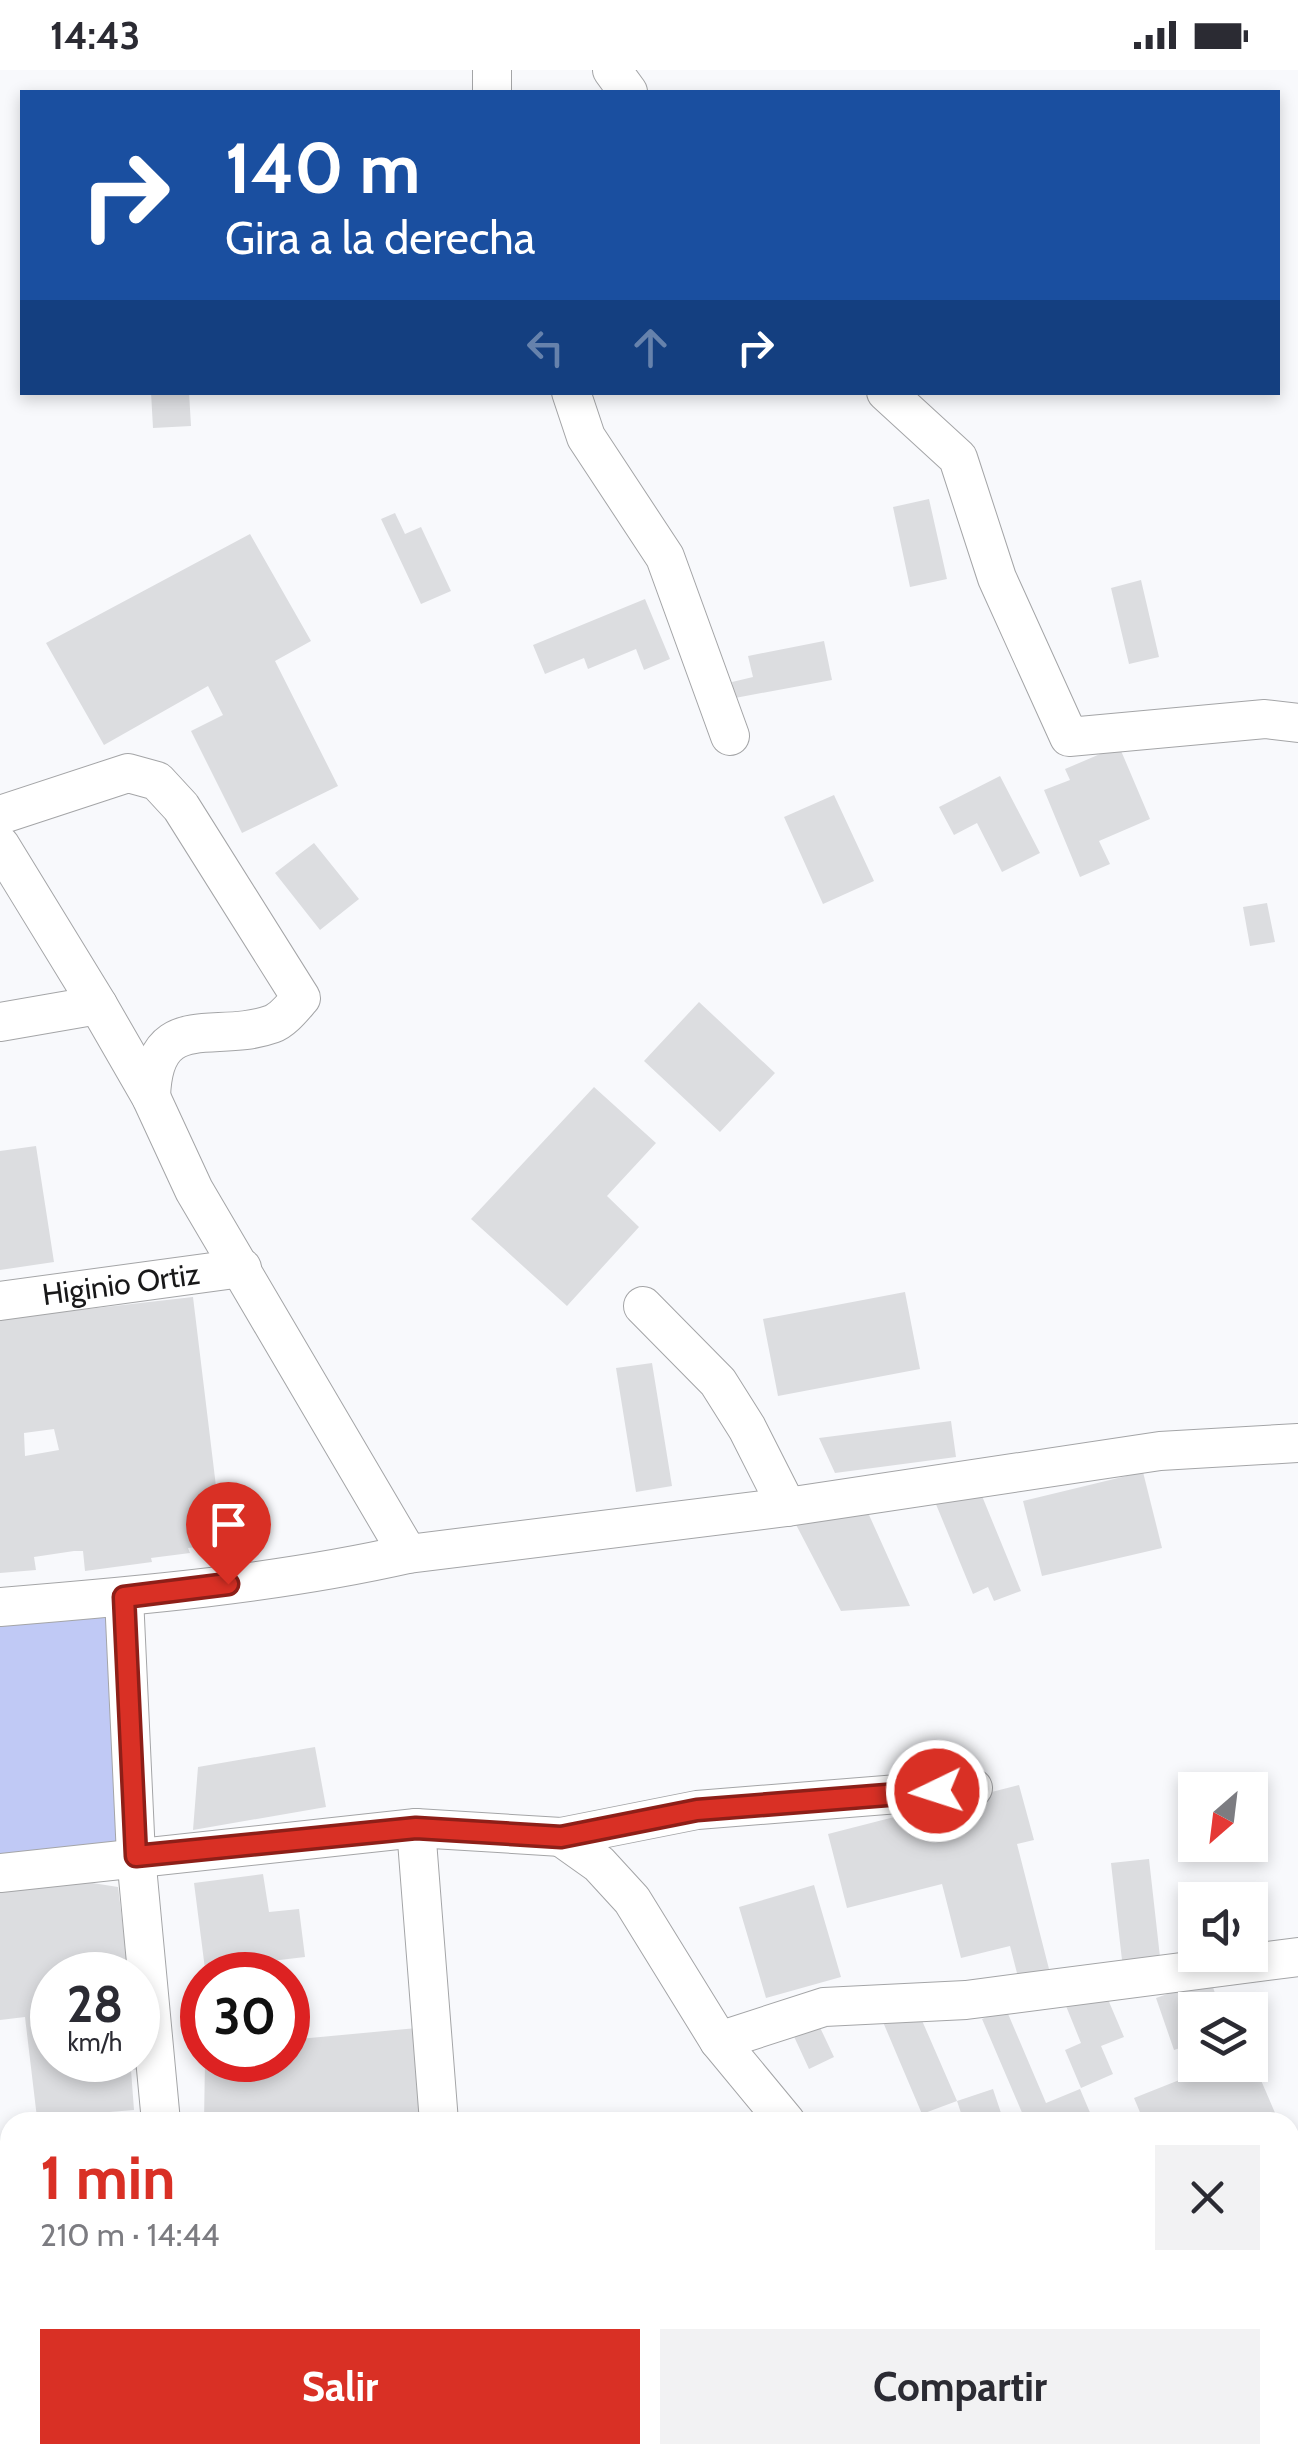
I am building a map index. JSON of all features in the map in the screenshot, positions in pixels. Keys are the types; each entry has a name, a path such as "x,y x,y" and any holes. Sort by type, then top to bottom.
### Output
{"street":[{"path":"572,395 586,437 664,556 730,736"},
{"path":"889,395 958,458 997,578 1069,737 1266,718 1298,723"},
{"path":"0,815 128,773 156,781 181,807 301,998 274,1024 177,1038 162,1049 152,1068 150,1097"},
{"path":"0,846 98,1005 150,1097 194,1190 408,1554"},
{"path":"0,1022 98,1005"},
{"name":"Higinio Ortiz","path":"0,1300 242,1268"},
{"path":"643,1306 718,1382 747,1428 787,1507"},
{"path":"0,1607 124,1597 358,1565 408,1554 787,1507 1160,1452 1298,1443"},
{"path":"124,1597 136,1856 160,2112"},
{"path":"0,1873 416,1828 561,1837 697,1810 973,1788"},
{"path":"416,1828 438,2112"},
{"path":"561,1837 599,1864 632,1900 719,2041 778,2112"},
{"path":"719,2041 824,2007 966,2000 1298,1957"}],"shaded area":[{"path":"124,1597 136,1856 0,1873 0,1607"}],"building":[{"path":"151,395 189,395 191,426 153,428"},
{"path":"929,499 947,579 910,587 893,507"},
{"path":"395,513 405,534 421,527 451,591 421,604 381,519"},
{"path":"250,534 311,641 275,661 338,786 242,833 191,731 223,715 208,686 104,745 46,643"},
{"path":"1141,580 1159,657 1129,664 1111,588"},
{"path":"645,599 670,659 644,670 636,649 588,669 584,658 545,674 533,645"},
{"path":"824,641 832,680 735,698 732,682 753,677 748,656"},
{"path":"1119,746 1150,819 1099,841 1110,864 1080,877 1044,790 1070,780 1065,769"},
{"path":"1000,776 1040,853 1002,872 977,823 954,835 939,807"},
{"path":"834,795 874,881 823,904 784,817"},
{"path":"314,843 359,899 320,930 275,873"},
{"path":"1267,903 1275,942 1250,946 1243,907"},
{"path":"699,1002 775,1073 720,1132 644,1061"},
{"path":"594,1087 656,1143 607,1196 639,1227 567,1306 471,1219"},
{"path":"36,1146 54,1262 0,1270 0,1151"},
{"path":"905,1292 920,1369 778,1396 763,1319"},
{"path":"193,1297 223,1544 188,1548 190,1553 151,1558 152,1562 85,1571 83,1551 74,1551 34,1557 36,1570 0,1573 0,1319","holes":["54,1429 59,1450 25,1456 24,1433"]},
{"path":"652,1363 672,1486 636,1492 616,1368"},
{"path":"951,1421 956,1457 835,1473 819,1438"},
{"path":"1143,1472 1162,1548 1042,1576 1023,1501"},
{"path":"982,1496 1021,1591 994,1601 988,1587 973,1594 933,1497"},
{"path":"865,1506 910,1606 841,1611 791,1515"},
{"path":"315,1747 326,1807 193,1830 198,1767"},
{"path":"1019,1785 1034,1840 1017,1844 1049,1969 1018,1977 1010,1946 961,1958 942,1884 847,1908 828,1834"},
{"path":"1149,1859 1161,1966 1123,1969 1111,1863"},
{"path":"263,1874 269,1912 299,1909 304,1952 203,1952 194,1883"},
{"path":"54,1877 118,1887 126,1952 30,1952 30,2059 25,2017 0,2020 0,1887"},
{"path":"814,1885 841,1977 766,1998 739,1907"},
{"path":"1210,1979 1215,1992 1178,1992 1178,2049 1174,2050 1156,1998"},
{"path":"1104,1990 1124,2037 1101,2046 1113,2074 1081,2088 1065,2050 1081,2043 1066,2006"},
{"path":"917,2009 957,2101 921,2112 883,2022"},
{"path":"1006,2009 1046,2103 1080,2089 1090,2112 1022,2112 982,2019"},
{"path":"816,2019 834,2057 809,2069 791,2030"},
{"path":"417,2028 419,2112 204,2112 205,2082 310,2082 310,2038"},
{"path":"1178,2081 1262,2082 1275,2112 1140,2112 1134,2098"},
{"path":"33,2082 132,2082 134,2110 36,2112"},
{"path":"993,2089 1001,2112 961,2112 957,2101"}],"route":[{"path":"228,1584 124,1597 136,1856 416,1828 561,1837 697,1810 937,1791"}]}
